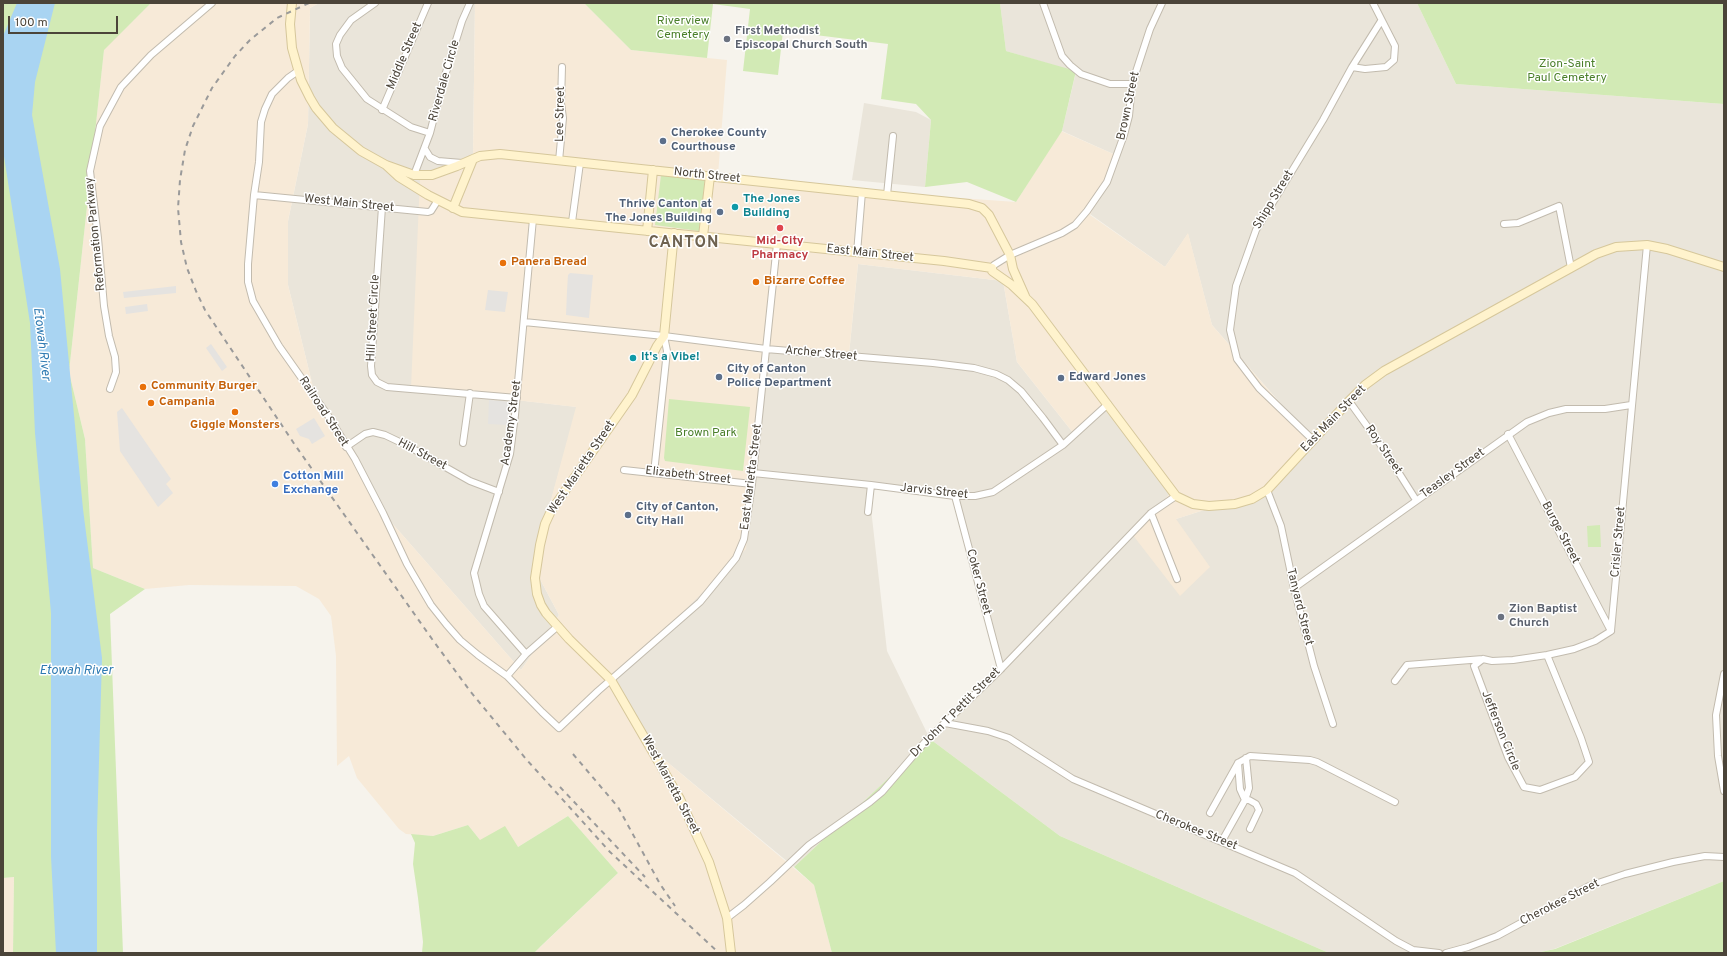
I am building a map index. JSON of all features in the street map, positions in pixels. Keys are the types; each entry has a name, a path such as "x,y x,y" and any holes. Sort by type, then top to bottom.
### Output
{"main road":[{"path":"292,3 290,31 298,71 305,89 316,108 333,128 361,150 386,165 414,175"},
{"name":"North Street","path":"414,175 432,174 485,155 500,154 970,204 984,210 989,215 1010,255"},
{"path":"453,208 473,159"},
{"path":"386,165 399,177 462,212 533,219"},
{"path":"647,231 653,170"},
{"path":"703,236 710,176"},
{"name":"East Main Street","path":"533,219 944,261 992,268 992,271 1025,296"},
{"path":"664,336 674,233"},
{"name":"East Main Street","path":"1010,255 1013,270 1025,296 1176,496 1193,504 1227,505 1252,499 1267,490 1349,401 1365,385 1384,371 1596,254 1616,247 1647,245 1672,250 1724,267"},
{"name":"West Marietta Street","path":"664,336 657,346 632,395 551,511 545,524 535,578 541,605 569,639 611,680 690,817 709,862 727,918 731,953"}],"street":[{"name":"Reformation Parkway","path":"110,389 116,372 115,357 109,336 104,306 90,171 100,126 121,87 151,55 212,3"},
{"name":"Riverdale Circle","path":"375,3 351,20 340,35 336,44 342,68 367,99 411,128 430,133 443,82 462,21 470,3"},
{"name":"Middle Street","path":"382,110 428,3"},
{"path":"1043,3 1062,56 1070,65 1081,74 1110,84 1132,84"},
{"name":"Brown Street","path":"1010,255 1062,233 1075,225 1107,182 1120,149 1129,116 1132,84 1150,28 1162,3"},
{"path":"1352,67 1365,69 1381,68 1386,67 1394,60 1395,46 1373,3"},
{"name":"Shipp Street","path":"1313,440 1259,388 1237,359 1230,330 1236,286 1256,230 1323,120 1352,67 1381,21"},
{"name":"Lee Street","path":"559,161 563,118 561,103 562,67"},
{"name":"Railroad Street","path":"298,71 277,88 268,100 261,122 259,162 254,195 248,273 253,301 279,346 329,418 368,482 407,564 431,605 460,640 507,676 559,728 611,680"},
{"path":"414,175 430,133"},
{"path":"886,195 893,136"},
{"path":"424,149 430,157 438,161 466,163"},
{"path":"572,222 580,163"},
{"path":"857,253 862,192"},
{"name":"West Main Street","path":"254,195 428,212 438,200"},
{"path":"1504,224 1518,223 1558,206 1571,268"},
{"name":"Hill Street Circle","path":"382,208 371,366 372,375 377,382 387,387 517,398"},
{"name":"Academy Street","path":"526,654 484,606 475,582 474,573 510,454 517,398 533,219"},
{"name":"East Marietta Street","path":"611,680 700,602 733,562 744,540 754,473 777,244"},
{"name":"Crisler Street","path":"1611,631 1647,245"},
{"path":"992,268 994,265 1010,255"},
{"name":"Archer Street","path":"524,322 664,336 766,349 933,363 974,368 996,374 1008,380 1021,391 1044,418 1063,445"},
{"path":"654,473 667,351 664,336"},
{"path":"463,443 470,393"},
{"name":"Roy Street","path":"1349,401 1385,450 1416,500"},
{"name":"Jarvis Street","path":"754,473 871,485 955,496 975,496 993,492 1063,445 1108,404"},
{"name":"Teasley Street","path":"1294,588 1508,434 1527,422 1549,413 1566,409 1604,409 1631,405"},
{"name":"Hill Street","path":"346,446 365,434 373,432 385,435 470,480 499,492"},
{"name":"Burge Street","path":"1508,434 1611,631"},
{"name":"Elizabeth Street","path":"624,470 752,484"},
{"path":"868,512 871,485"},
{"name":"Tanyard Street","path":"1267,490 1281,526 1294,588 1314,666 1333,724"},
{"name":"Coker Street","path":"955,496 1000,669"},
{"name":"Dr John T Pettit Street","path":"727,918 770,882 809,845 882,792 925,742 1000,669 1151,513 1176,496"},
{"path":"1151,513 1177,579"},
{"path":"507,676 526,654 558,626"},
{"path":"1395,680 1407,665 1483,659 1492,661 1513,660 1547,655 1574,649 1595,641 1611,631"},
{"name":"Jefferson Circle","path":"1483,659 1474,666 1508,757 1524,786 1540,790 1575,777 1589,762 1547,655"},
{"path":"1724,674 1716,715 1718,756 1724,791"},
{"name":"Cherokee Street","path":"945,723 988,730 1009,738 1073,780 1222,841 1295,873 1396,941 1412,950 1439,953"},
{"path":"1210,813 1238,763 1250,756 1310,760 1317,762 1395,802"},
{"path":"1222,841 1250,788 1246,758"},
{"path":"1238,763 1240,789 1245,800"},
{"path":"1245,800 1250,800 1256,804 1259,810 1250,829"},
{"name":"Cherokee Street","path":"1446,953 1468,947 1497,936 1589,886 1625,874 1673,862 1705,856 1724,857"}],"shaded area":[{"path":"151,3 319,3 310,8 308,124 288,221 288,285 313,387 377,506 521,670 559,615 533,566 576,407 411,388 420,178 473,157 475,3 584,3 631,50 727,60 718,175 848,190 1016,202 1061,131 1120,157 1090,215 1165,267 1188,233 1212,325 1313,441 1270,494 1226,503 1176,519 1210,567 1180,596 1132,534 1175,488 1111,403 1074,434 1017,362 1003,281 858,264 849,354 768,346 746,549 614,681 660,756 814,885 832,953 534,953 618,873 568,816 518,847 480,840 468,825 433,836 406,834 399,829 357,778 349,756 337,766 336,656 331,616 319,599 296,586 189,585 145,589 93,568 85,439 69,372 104,49"},
{"path":"319,3 475,3 473,157 412,388 577,407 533,566 559,615 521,670 377,506 313,387 288,285 288,221 308,124 310,8"},
{"path":"1000,3 1417,3 1456,84 1724,104 1724,881 1554,949 1536,953 1329,953 1060,836 930,739 794,867 660,756 614,681 768,346 849,354 858,264 1003,281 1017,362 1074,434 1111,403 1175,488 1176,519 1226,503 1310,437 1212,325 1188,234 1165,267 1090,214 1120,157 1062,131 1076,72 1006,51","holes":["868,482 958,497 1000,669 930,739 887,651"]},
{"path":"864,103 916,112 931,120 925,187 852,180"},
{"path":"570,273 593,275 589,318 566,315 568,275"},
{"path":"176,286 176,293 124,298 123,292"},
{"path":"488,290 508,292 505,312 485,310"},
{"path":"147,304 148,311 126,314 125,307"},
{"path":"211,344 227,367 222,371 206,348"},
{"path":"489,400 510,402 507,425 488,424"},
{"path":"122,408 171,479 166,484 173,493 158,507 120,451 117,412"},
{"path":"314,418 325,436 312,444 309,439 300,436 296,429"},
{"path":"14,877 13,953 3,953 3,878"}],"green space":[{"path":"3,3 151,3 104,50 69,372 85,439 93,568 145,589 110,614 123,953 13,953 14,877 3,878"},
{"name":"Riverview Cemetery","path":"584,3 1000,3 1006,51 1076,71 1062,131 1016,202 967,182 925,187 931,120 916,104 881,99 888,44 783,31 778,75 743,71 750,9 713,4 707,58 631,50"},
{"name":"Zion-Saint Paul Cemetery","path":"1417,3 1724,3 1724,104 1456,84"},
{"path":"661,175 705,180 699,231 655,225"},
{"name":"Brown Park","path":"669,399 750,407 743,471 665,461"},
{"path":"1600,525 1601,547 1588,547 1587,526"},
{"path":"930,739 1060,836 1329,953 832,953 814,885 794,867"},
{"path":"568,816 618,873 534,953 422,953 423,942 413,864 415,843 411,834 433,836 468,825 480,840 505,826 518,847"},
{"path":"1724,881 1724,953 1536,953 1555,949"}],"water":[{"name":"Etowah River","path":"17,3 55,3 35,82 32,115 60,269 83,509 102,658 97,830 97,953 56,953 51,857 51,613 35,433 30,323 3,150 3,36"}],"railway":[{"path":"309,3 277,18 250,40 235,56 212,88 193,126 185,150 180,180 178,208 181,242 187,268 196,291 205,310 295,445 470,691 526,759 610,852 719,953"},
{"path":"573,754 618,807 660,884 675,906"},
{"path":"560,787 645,877"}],"place":[{"name":"First Methodist Episcopal Church South","path":"727,39"},
{"name":"Cherokee County Courthouse","path":"663,141"},
{"name":"The Jones Building","path":"735,207"},
{"name":"Thrive Canton at The Jones Building","path":"720,212"},
{"name":"Mid-City Pharmacy","path":"780,228"},
{"name":"Panera Bread","path":"503,263"},
{"name":"Bizarre Coffee","path":"756,282"},
{"name":"It's a Vibe!","path":"633,358"},
{"name":"City of Canton Police Department","path":"719,377"},
{"name":"Edward Jones","path":"1061,378"},
{"name":"Community Burger","path":"143,387"},
{"name":"Campania","path":"151,403"},
{"name":"Giggle Monsters","path":"235,412"},
{"name":"Cotton Mill Exchange","path":"275,484"},
{"name":"City of Canton, City Hall","path":"628,515"},
{"name":"Zion Baptist Church","path":"1501,617"}],"district":[{"name":"CANTON","path":"684,244"}]}
